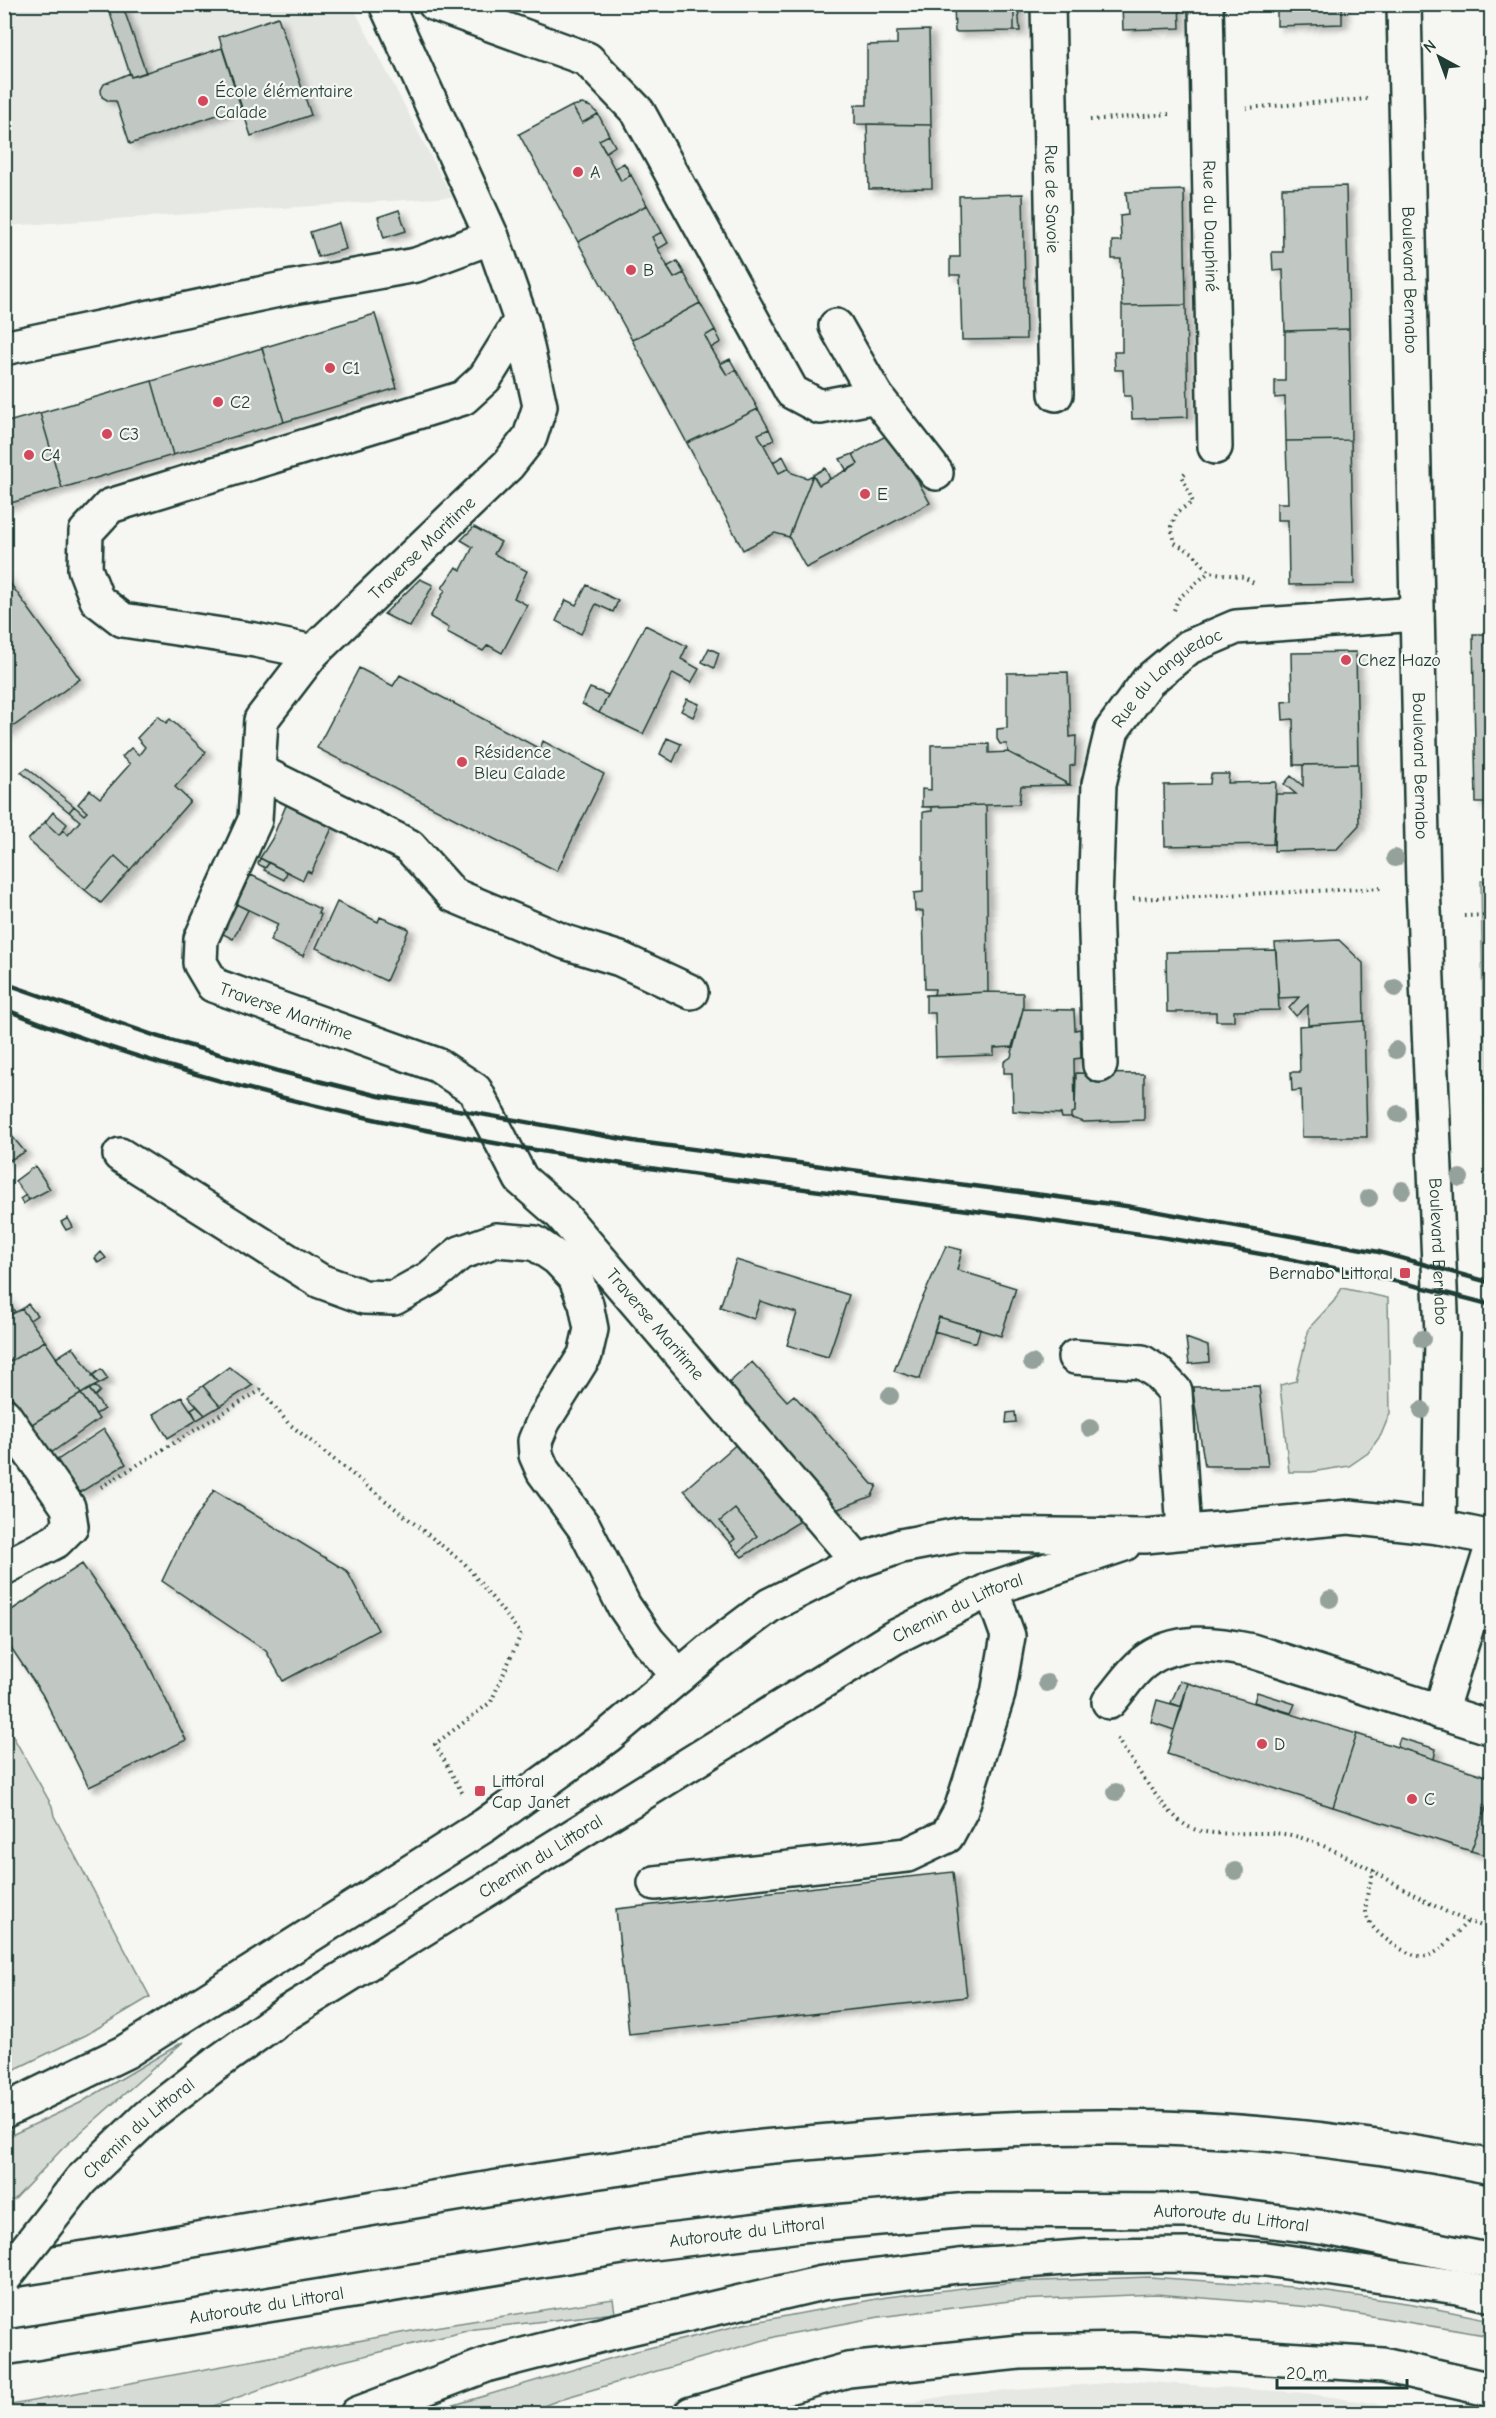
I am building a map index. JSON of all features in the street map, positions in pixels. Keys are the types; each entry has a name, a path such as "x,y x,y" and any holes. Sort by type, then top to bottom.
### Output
{"main road":[{"name":"Traverse Maritime","path":"386,4 492,237 521,320 540,406 530,437 508,465 313,652 261,720 255,820 201,939 200,963 213,985 436,1065 475,1090 521,1179 561,1214 858,1561"},
{"path":"435,4 587,59 638,112 792,392 820,407 876,396"},
{"name":"Rue de Savoie","path":"1048,4 1056,394"},
{"name":"Rue du Dauphiné","path":"1206,4 1215,447"},
{"name":"Boulevard Bernabo","path":"1404,4 1404,96 1423,886 1442,1335 1439,1527"},
{"path":"4,348 288,288 416,265 492,237"},
{"path":"313,652 255,640 123,620 97,600 85,569 86,532 110,506 463,398 486,378 521,320"},
{"path":"836,326 876,396 936,473"},
{"name":"Rue du Languedoc","path":"1100,1065 1095,902 1099,784 1112,730 1148,681 1189,647 1236,627 1417,614"},
{"path":"258,771 409,846 453,895 565,942 620,958 691,992"},
{"path":"120,1155 320,1281 364,1297 394,1298 430,1278 460,1253 496,1240 535,1243 557,1258 575,1277 586,1304 591,1329 585,1355 543,1422 535,1441 536,1455 543,1471 584,1527 624,1606 648,1641 679,1676"},
{"path":"1075,1357 1142,1362 1157,1372 1175,1391 1184,1532"},
{"path":"4,1415 68,1507 71,1526 56,1540 4,1568"},
{"name":"Chemin du Littoral","path":"4,2110 124,2052 484,1824 609,1735 679,1676 770,1605 858,1561 901,1545 964,1534 1145,1536 1349,1517 1439,1527 1491,1538"},
{"name":"Chemin du Littoral","path":"4,2278 81,2180 148,2116 284,2015 893,1638 991,1589 1145,1536"},
{"path":"1440,1712 1491,1547"},
{"path":"655,1883 907,1855 947,1836 961,1810 998,1694 1008,1636 991,1589"},
{"path":"1108,1702 1143,1663 1173,1647 1213,1643 1252,1651 1491,1728"},
{"path":"4,2271 554,2177 761,2148 978,2130 1117,2127 1230,2132 1342,2143 1491,2167"},
{"name":"Autoroute du Littoral","path":"4,2348 628,2246 801,2225 969,2210 1196,2211 1327,2228 1491,2261"},
{"path":"357,2414 489,2364 617,2331 822,2283 958,2265 1091,2256 1187,2255 1266,2259 1457,2287 1491,2295"},
{"path":"691,2414 848,2370 1019,2352 1133,2350 1383,2365 1491,2390"}],"path":[{"path":"1254,108 1404,96"},
{"path":"1079,120 1161,115"},
{"path":"1182,476 1193,502 1178,512 1170,527 1175,543 1193,553 1209,572"},
{"path":"1126,899 1423,886"},
{"path":"68,1507 261,1390 288,1423 465,1564 521,1634 491,1702 435,1744 463,1795"},
{"path":"1108,1702 1108,1727 1176,1819 1191,1829 1214,1833 1262,1831 1300,1837 1374,1870 1467,1922 1491,1929"},
{"path":"1374,1870 1366,1903 1367,1917 1373,1928 1407,1954 1429,1955 1442,1947 1467,1922"}],"shaded area":[{"name":"École élémentaire Calade","path":"5,5 352,5 452,197 5,226"},
{"path":"1481,881 1492,881 1491,1207 1486,1205"},
{"path":"1342,1288 1388,1298 1390,1413 1381,1435 1368,1453 1349,1466 1311,1472 1289,1472 1280,1385 1296,1381 1309,1328 1334,1301"},
{"path":"5,1722 52,1806 54,1816 150,1997 86,2035 5,2074"},
{"path":"183,2042 63,2148 14,2200 5,2201 5,2138 80,2103"},
{"path":"1149,2277 1292,2287 1413,2304 1491,2320 1491,2336 1323,2308 1156,2294 1018,2300 879,2317 778,2336 567,2397 525,2413 427,2413 629,2353 744,2324 887,2297 1014,2282"},
{"path":"613,2299 615,2313 475,2329 331,2364 194,2413 5,2413 5,2406 428,2328"},
{"path":"1134,2381 1304,2393 1438,2413 851,2414 951,2395"}],"building":[{"path":"107,4 122,4 146,73 131,77"},
{"path":"954,4 1018,4 1014,7 1014,31 955,32"},
{"path":"1119,4 1179,4 1180,28 1123,30 1122,5"},
{"path":"1277,4 1342,4 1342,24 1277,26"},
{"path":"1018,6 1020,31 1014,31 1014,7"},
{"path":"278,17 311,115 251,136 219,37"},
{"path":"929,30 931,125 855,124 855,105 867,105 867,45 897,44 897,31"},
{"path":"222,48 241,107 130,144 116,101 109,101 102,97 101,90 104,84 130,73 131,77"},
{"path":"582,104 591,107 598,114 582,123 572,106"},
{"path":"1492,104 1492,128 1484,107"},
{"name":"A","path":"572,106 582,123 598,114 609,135 599,140 621,181 631,175 647,205 578,242 519,134"},
{"path":"867,124 931,125 932,188 869,189"},
{"path":"609,135 615,146 606,152 599,140"},
{"path":"624,163 631,175 621,181 615,168"},
{"path":"1346,186 1349,329 1285,331 1283,270 1273,271 1272,252 1283,252 1282,188"},
{"path":"1184,190 1186,305 1122,306 1121,259 1112,259 1112,241 1121,241 1120,216 1128,215 1126,192"},
{"path":"1023,194 1026,339 962,340 960,275 950,275 950,257 960,257 959,196"},
{"name":"B","path":"647,205 662,232 652,237 658,249 674,278 684,273 700,303 632,340 578,242"},
{"path":"399,210 406,231 384,238 378,217"},
{"path":"339,223 346,249 318,257 310,232"},
{"path":"662,232 668,243 658,249 652,237"},
{"path":"677,261 684,273 674,278 667,267"},
{"path":"700,303 715,330 705,336 711,348 727,375 736,370 758,409 687,443 632,340"},
{"path":"1186,305 1188,417 1132,419 1131,396 1124,396 1123,370 1115,370 1114,352 1122,352 1122,306"},
{"name":"C1","path":"375,314 397,388 284,422 262,348"},
{"path":"1349,329 1351,440 1286,441 1285,397 1275,398 1275,381 1285,381 1285,331"},
{"path":"715,330 721,342 711,348 705,336"},
{"name":"C2","path":"262,348 284,422 173,455 152,381"},
{"path":"730,359 736,370 727,375 720,364"},
{"name":"C3","path":"152,381 173,455 62,488 40,413"},
{"path":"758,409 769,429 758,434 779,473 789,468 792,473 807,478 813,475 789,537 775,533 743,550 687,443"},
{"name":"C4","path":"40,413 62,488 4,505 4,423"},
{"path":"769,429 774,440 764,445 758,434"},
{"name":"E","path":"891,433 930,503 806,568 789,537 813,475 819,485 858,464 853,454"},
{"path":"1351,440 1354,584 1289,585 1288,520 1277,520 1277,503 1288,503 1286,441"},
{"path":"853,454 858,464 847,471 840,459"},
{"path":"783,456 789,468 779,473 773,462"},
{"path":"825,468 830,479 819,485 813,475"},
{"path":"474,527 501,542 494,554 527,571 514,598 527,605 502,653 488,645 483,651 447,632 449,628 430,617 445,590 442,588 456,567 461,570 473,547 461,540"},
{"path":"4,575 80,679 4,733"},
{"path":"420,579 433,585 410,627 384,614"},
{"path":"587,585 618,601 613,612 596,604 581,634 556,621 566,600 576,605"},
{"path":"645,625 687,646 681,659 699,669 691,683 673,673 643,734 599,713"},
{"path":"1473,634 1492,634 1492,803 1476,803"},
{"path":"709,648 719,653 714,668 702,662"},
{"path":"1356,652 1358,764 1294,765 1293,719 1283,720 1282,702 1292,701 1291,653"},
{"name":"Résidence Bleu Calade","path":"359,668 393,686 400,675 540,749 543,741 604,774 557,871 317,748"},
{"path":"1068,672 1070,737 1076,736 1075,765 1070,766 1070,785 1008,752 1007,744 1000,744 997,739 997,729 1007,728 1007,673"},
{"path":"590,688 608,695 599,713 582,704"},
{"path":"687,699 699,704 693,717 681,711"},
{"path":"158,716 166,723 170,719 206,752 175,787 190,801 130,870 115,856 85,890 28,840 45,822 59,835 63,830 68,835 80,821 69,812 74,806 84,815 87,812 78,804 90,790 100,798 130,764 122,757 131,748 139,755 145,747 137,738"},
{"path":"667,738 681,744 673,762 660,754"},
{"path":"989,744 989,753 1008,752 1070,785 1021,786 1019,804 922,807 922,789 931,790 931,745"},
{"path":"1358,764 1359,825 1337,849 1274,851 1276,794 1296,794 1284,784 1291,776 1303,786 1303,765"},
{"path":"27,768 74,806 69,812 21,772"},
{"path":"1211,774 1229,774 1228,783 1276,782 1273,844 1165,846 1164,785 1210,784"},
{"path":"287,803 333,826 311,873 307,871 303,880 260,858 272,839"},
{"path":"986,805 988,992 934,995 935,989 925,989 923,911 915,911 914,893 923,892 923,812 932,811 932,807"},
{"path":"53,812 67,824 59,835 45,822"},
{"path":"115,856 130,870 101,903 85,890"},
{"path":"260,858 269,863 265,868 258,864"},
{"path":"269,863 287,872 284,880 264,870"},
{"path":"251,875 320,909 318,913 321,915 303,956 270,941 278,924 236,904"},
{"path":"337,902 378,922 380,917 409,929 386,981 316,948"},
{"path":"236,904 248,910 233,939 221,933"},
{"path":"1339,940 1363,963 1364,1021 1308,1025 1308,1005 1296,1016 1289,1008 1299,997 1279,998 1275,943"},
{"path":"1276,950 1279,1010 1234,1011 1234,1021 1216,1021 1216,1012 1167,1012 1166,952"},
{"path":"1023,993 1023,1009 1012,1047 994,1048 994,1055 936,1057 935,1013 926,1013 926,995"},
{"path":"1023,1009 1074,1010 1075,1030 1080,1029 1081,1058 1074,1059 1075,1112 1071,1113 1071,1118 1062,1118 1061,1114 1013,1111 1012,1073 1004,1073 1004,1062 1011,1057"},
{"path":"1364,1021 1367,1137 1302,1137 1301,1090 1292,1091 1291,1072 1300,1072 1299,1026"},
{"path":"1076,1073 1144,1074 1144,1120 1084,1122 1071,1118 1071,1113 1075,1112"},
{"path":"11,1135 25,1152 8,1161 4,1157 4,1140"},
{"path":"35,1166 50,1189 29,1200 15,1181"},
{"path":"26,1195 29,1200 23,1204 20,1199"},
{"path":"68,1218 73,1227 66,1230 61,1222"},
{"path":"946,1246 962,1250 957,1270 1016,1288 1001,1336 939,1317 920,1379 894,1371 919,1306"},
{"path":"101,1252 106,1258 98,1263 95,1258"},
{"path":"736,1260 849,1295 828,1357 787,1345 797,1313 760,1301 754,1319 720,1307"},
{"path":"4,1296 15,1312 4,1318"},
{"path":"28,1304 37,1315 30,1320 22,1309"},
{"path":"22,1309 45,1341 4,1365 4,1318"},
{"path":"939,1317 980,1329 976,1343 934,1331"},
{"path":"1186,1338 1208,1346 1209,1362 1189,1364"},
{"path":"45,1341 81,1394 32,1424 4,1386 4,1365"},
{"path":"73,1347 99,1384 81,1394 56,1358"},
{"path":"752,1362 787,1401 794,1395 872,1484 877,1485 872,1496 833,1511 722,1389"},
{"path":"229,1367 253,1385 220,1406 203,1386"},
{"path":"101,1369 108,1379 99,1384 92,1376"},
{"path":"95,1386 100,1391 95,1396 89,1389"},
{"path":"203,1386 220,1406 205,1415 188,1396"},
{"path":"1259,1386 1268,1466 1205,1466 1192,1387"},
{"path":"89,1389 104,1409 96,1414 81,1394"},
{"path":"81,1394 99,1419 51,1453 32,1424"},
{"path":"182,1397 197,1420 168,1438 153,1414"},
{"path":"196,1406 205,1415 197,1420 191,1409"},
{"path":"1015,1412 1016,1422 1006,1423 1007,1413"},
{"path":"104,1429 126,1464 79,1493 56,1461"},
{"path":"740,1441 802,1520 742,1557 738,1553 757,1536 735,1509 720,1521 735,1539 730,1543 684,1490"},
{"path":"214,1490 347,1571 378,1630 283,1681 266,1651 162,1581 182,1539"},
{"path":"735,1509 757,1536 738,1553 730,1543 735,1539 720,1521"},
{"path":"82,1564 140,1648 186,1740 89,1787 42,1694 4,1637 4,1615"},
{"path":"1180,1681 1188,1683 1182,1707 1171,1703"},
{"name":"D","path":"1188,1683 1357,1734 1333,1807 1167,1754"},
{"path":"1257,1692 1295,1704 1291,1713 1254,1702"},
{"path":"1157,1700 1182,1707 1174,1730 1151,1722"},
{"name":"C","path":"1357,1734 1492,1778 1492,1791 1471,1851 1333,1807"},
{"path":"1400,1738 1436,1749 1434,1759 1397,1747"},
{"path":"1492,1791 1492,1857 1471,1851"},
{"path":"953,1872 967,1997 629,2034 616,1909"},
{"path":"960,2407 961,2414 918,2414"}],"railway":[{"path":"4,983 156,1036 278,1071 379,1096 639,1142 1126,1206 1379,1252 1492,1283"},
{"path":"4,1009 68,1033 199,1075 400,1125 655,1169 1135,1233 1374,1276 1492,1305"}],"place":[{"name":"École élémentaire Calade","path":"203,101"},
{"name":"A","path":"578,172"},
{"name":"B","path":"631,270"},
{"name":"C1","path":"330,368"},
{"name":"C2","path":"218,402"},
{"name":"C3","path":"107,434"},
{"name":"C4","path":"29,455"},
{"name":"E","path":"865,494"},
{"name":"Chez Hazo","path":"1346,660"},
{"name":"Résidence Bleu Calade","path":"462,762"},
{"name":"Bernabo Littoral","path":"1405,1273"},
{"name":"D","path":"1262,1744"},
{"name":"Littoral Cap Janet","path":"480,1791"},
{"name":"C","path":"1412,1799"}]}
